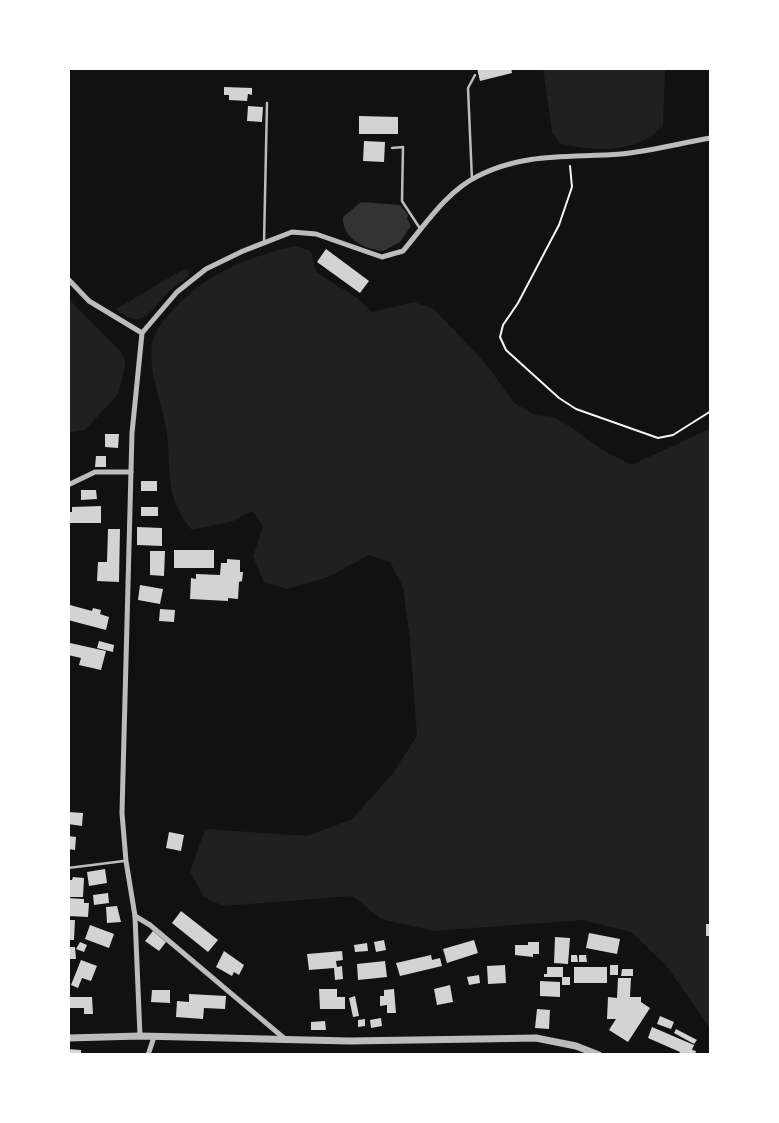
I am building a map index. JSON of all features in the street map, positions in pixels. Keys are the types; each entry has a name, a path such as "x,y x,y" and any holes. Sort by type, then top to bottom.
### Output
{"street":[{"path":"140,1036 135,916 122,813 131,472 137,368 142,334 177,292 199,274 292,232 307,231 382,257 393,256 402,251 446,201 472,180 513,163 567,155 621,154 711,138"},
{"path":"68,279 89,301 142,334"},
{"path":"68,485 95,472 131,472"},
{"path":"135,916 150,925 285,1040"},
{"path":"148,1055 154,1037"},
{"path":"68,1038 536,1038 576,1046 599,1055"}],"lane":[{"path":"472,180 468,88 475,75"},
{"path":"264,243 267,103"},
{"path":"392,148 403,147 402,201 421,230"},
{"path":"68,868 126,861"}],"path":[{"path":"567,155 572,172 572,187 559,225 518,303 503,325 500,337 506,350 559,398 576,409 658,438 673,435 711,411"}],"shaded area":[{"path":"543,68 665,68 663,126 640,142 628,146 602,149 561,144 552,132"},
{"path":"361,202 400,205 408,215 411,226 400,242 383,251 362,245 350,236 343,217"},
{"path":"295,246 311,251 316,272 356,297 372,312 414,302 434,309 487,365 513,402 534,415 554,417 602,450 632,465 711,428 711,1030 666,965 631,932 582,920 434,931 381,919 353,896 223,906 204,897 190,872 205,829 308,836 352,819 391,776 417,736 403,587 390,562 369,555 328,577 287,589 264,582 253,557 263,526 253,511 233,521 192,530 176,505 172,493 166,429 151,356 157,330 186,297 214,276 261,255"},
{"path":"184,269 189,270 188,277 144,317 132,319 116,309"},
{"path":"68,298 120,351 125,366 118,394 85,430 68,433"}],"building":[{"path":"477,68 511,68 512,73 480,81"},
{"path":"224,87 252,88 252,95 248,94 247,101 229,100 229,95 224,95"},
{"path":"248,106 263,107 262,122 247,121"},
{"path":"359,116 398,117 398,134 359,134"},
{"path":"364,141 385,142 384,162 363,161"},
{"path":"326,249 369,281 360,293 317,262"},
{"path":"105,434 119,434 118,448 105,447"},
{"path":"96,456 106,456 106,467 95,467"},
{"path":"141,481 157,481 157,491 141,491"},
{"path":"81,490 96,490 97,499 81,500"},
{"path":"101,506 101,523 68,523 68,512 72,512 72,507"},
{"path":"141,507 158,507 158,516 141,516"},
{"path":"137,527 162,528 162,546 137,545"},
{"path":"108,529 120,529 119,582 97,581 98,562 107,562"},
{"path":"174,550 214,550 214,568 174,568"},
{"path":"150,551 165,551 164,576 150,575"},
{"path":"227,559 240,560 240,572 243,572 242,581 239,582 238,599 190,599 191,578 196,579 196,574 220,575 221,563 227,563"},
{"path":"140,585 163,589 160,604 138,600"},
{"path":"70,605 92,611 93,608 101,610 100,614 109,617 106,630 68,620"},
{"path":"160,609 175,610 174,622 159,621"},
{"path":"99,641 114,645 113,652 97,648"},
{"path":"70,643 106,651 101,670 79,665 81,658 68,655"},
{"path":"69,812 83,813 82,826 68,824"},
{"path":"169,832 184,835 181,851 166,848"},
{"path":"68,836 76,837 75,850 68,849"},
{"path":"105,869 107,883 89,886 87,872"},
{"path":"73,877 84,878 83,897 68,897 68,880"},
{"path":"108,893 109,903 94,905 93,895"},
{"path":"68,898 84,899 84,903 89,903 88,917 68,916"},
{"path":"117,906 121,922 107,923 106,907"},
{"path":"181,911 218,940 208,952 172,923"},
{"path":"68,920 75,920 74,940 68,940"},
{"path":"706,924 711,924 711,936 706,936"},
{"path":"90,925 114,934 109,948 85,939"},
{"path":"153,931 166,942 159,951 145,941"},
{"path":"589,933 620,939 617,954 586,948"},
{"path":"555,937 570,938 568,964 554,963"},
{"path":"384,940 386,950 376,952 374,942"},
{"path":"474,940 478,953 447,963 443,949"},
{"path":"80,942 87,945 84,952 76,949"},
{"path":"528,942 539,942 539,954 533,954 533,957 515,955 515,945 528,945"},
{"path":"367,943 368,951 355,952 354,945"},
{"path":"68,947 75,947 76,959 68,959"},
{"path":"224,951 244,965 239,975 234,972 232,976 216,967"},
{"path":"342,951 343,960 336,961 337,967 342,966 343,979 335,980 334,968 309,970 307,954"},
{"path":"431,955 432,960 440,958 442,966 400,976 396,963"},
{"path":"571,955 577,955 578,962 571,962"},
{"path":"579,955 586,955 587,962 579,962"},
{"path":"81,960 97,966 91,981 82,978 78,988 71,985"},
{"path":"385,961 387,977 358,980 357,964"},
{"path":"505,965 506,983 488,984 487,966"},
{"path":"610,965 618,965 618,975 610,975"},
{"path":"547,967 563,967 563,977 544,977"},
{"path":"574,967 607,967 607,983 574,983"},
{"path":"622,969 633,969 633,976 621,976"},
{"path":"479,975 480,983 469,985 467,977"},
{"path":"562,977 570,977 570,985 562,985"},
{"path":"618,978 631,978 630,997 641,997 641,1002 650,1008 628,1042 609,1030 616,1019 607,1019 608,997 617,998"},
{"path":"540,981 560,982 560,997 540,996"},
{"path":"450,985 453,1002 437,1005 434,989"},
{"path":"319,989 337,989 337,997 345,997 345,1009 320,1009"},
{"path":"394,989 396,1013 387,1013 387,1005 380,1006 380,996 384,996 384,990"},
{"path":"152,990 170,990 170,1003 151,1002"},
{"path":"189,994 226,996 225,1009 204,1008 203,1019 176,1017 177,1001 189,1002"},
{"path":"355,996 359,1016 353,1017 349,998"},
{"path":"68,997 92,997 93,1014 84,1014 84,1008 68,1008"},
{"path":"537,1009 550,1010 549,1029 535,1028"},
{"path":"660,1016 674,1022 671,1029 657,1024"},
{"path":"381,1018 382,1026 371,1028 370,1020"},
{"path":"365,1019 365,1026 358,1027 358,1020"},
{"path":"325,1021 326,1030 311,1030 311,1022"},
{"path":"652,1027 694,1045 692,1050 696,1051 695,1055 678,1055 680,1052 648,1038"},
{"path":"676,1029 697,1040 694,1044 674,1033"},
{"path":"68,1049 81,1050 81,1055 68,1055"}]}
